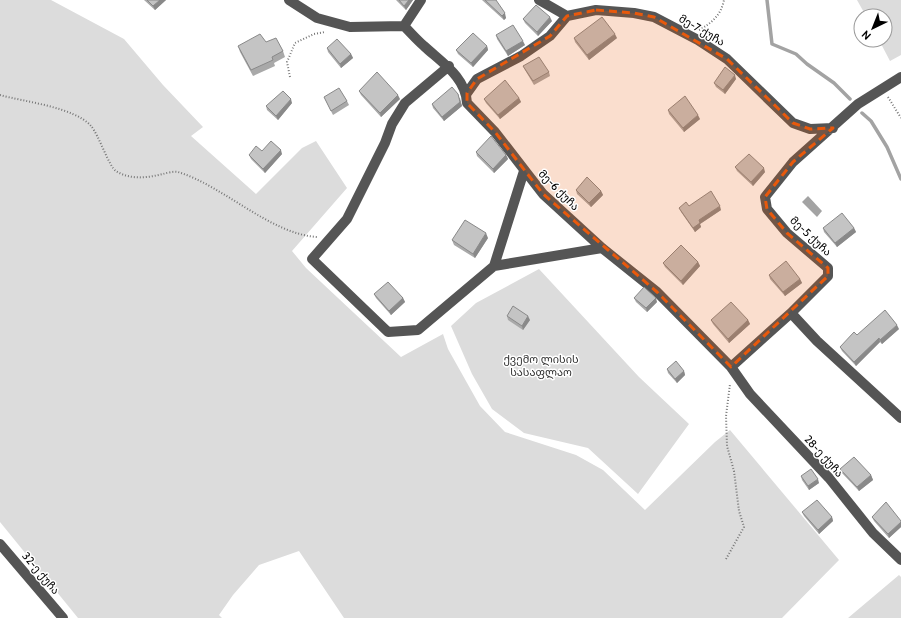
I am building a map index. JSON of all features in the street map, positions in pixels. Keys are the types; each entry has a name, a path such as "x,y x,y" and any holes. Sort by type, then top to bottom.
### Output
{"street":[{"path":"289,0 317,18 350,27 404,26 422,0"},
{"path":"467,93 477,79 521,56 550,36 566,16 539,0"},
{"name":"მე-7 ქუჩა","path":"566,16 596,10 634,13 654,17 690,36 727,59 793,123 810,129 833,128"},
{"name":"მე-6 ქუჩა","path":"404,26 423,46 449,66 467,93 467,104 495,132 543,194 602,248 657,292 731,367"},
{"path":"449,66 405,103 392,124 385,144 347,219 312,259 388,332 418,330 494,266 602,248"},
{"name":"მე-5 ქუჩა","path":"791,313 828,276 828,268 787,233 767,209 765,197 793,162 833,128 858,104 901,77"},
{"path":"494,266 524,171"},
{"path":"731,367 791,313 817,341 901,418"},
{"name":"28-ე ქუჩა","path":"731,367 750,394 829,478 873,533 901,560"},
{"name":"32-ე ქუჩა","path":"0,544 63,618"}],"path":[{"path":"690,36 713,22 723,7 724,0"},
{"path":"290,77 287,62 295,43 314,34 329,31"},
{"path":"883,88 901,118"},
{"path":"0,95 73,113 91,127 113,170 126,177 150,177 176,171 225,194 269,222 308,237 330,238"},
{"path":"726,559 744,527 739,511 734,471 727,446 726,416 731,367"}],"highlighted area":[{"path":"596,10 634,13 654,17 727,59 793,123 810,129 833,128 793,162 765,197 767,209 787,233 828,268 828,276 731,367 657,292 543,194 495,132 467,103 467,93 477,79 550,36 567,16"}],"green space":[{"path":"0,0 51,0 124,39 163,85 203,127 191,136 256,194 302,148 316,141 347,188 292,251 306,268 401,357 443,334 448,349 480,406 505,432 576,455 603,470 645,510 715,442 730,430 839,560 782,618 344,618 299,551 259,565 233,595 219,615 222,618 78,618 0,522"},
{"path":"857,0 901,0 901,55 890,61 883,48 893,48 893,8 862,8"},
{"name":"ქვემო ლისის სასაფლაო","path":"539,269 639,377 689,424 638,494 588,448 524,433 492,409 472,374 451,326 476,303"},
{"path":"899,575 901,577 901,618 848,618"}],"shaded area":[{"path":"808,196 822,211 817,217 802,202"}],"building":[{"path":"147,0 160,0 153,6"},
{"path":"399,0 409,0 404,6"},
{"path":"485,0 496,0 505,13 502,16"},
{"path":"536,5 550,17 537,32 523,19"},
{"path":"602,17 615,34 587,55 574,38"},
{"path":"513,25 523,41 506,51 496,35"},
{"path":"473,33 487,46 471,63 456,50"},
{"path":"260,34 266,42 276,38 283,51 272,57 273,60 251,70 238,46"},
{"path":"337,39 351,54 340,64 327,48"},
{"path":"539,57 549,72 533,81 523,66"},
{"path":"725,67 735,75 723,90 714,83"},
{"path":"377,72 398,95 380,113 359,91"},
{"path":"505,80 519,98 498,115 484,99"},
{"path":"452,87 458,94 460,102 442,117 432,104"},
{"path":"339,88 347,101 331,111 324,97"},
{"path":"283,91 291,99 276,116 266,106"},
{"path":"685,96 698,115 683,128 668,110"},
{"path":"491,136 506,155 493,169 476,152"},
{"path":"271,141 281,150 263,169 249,155 256,146 262,151"},
{"path":"749,154 764,168 751,182 735,167"},
{"path":"587,177 601,191 589,203 576,190"},
{"path":"711,191 720,206 699,220 700,223 693,228 679,208 686,202 689,206"},
{"path":"842,213 854,228 835,243 823,228"},
{"path":"465,220 486,233 473,254 452,240"},
{"path":"681,245 698,262 681,281 663,263"},
{"path":"786,261 800,279 783,292 769,275"},
{"path":"388,282 403,298 389,311 374,294"},
{"path":"644,287 656,298 646,308 634,298"},
{"path":"731,302 748,320 728,339 711,320"},
{"path":"513,306 528,316 522,326 507,316"},
{"path":"885,310 897,325 880,340 879,338 854,362 840,347 854,332 857,335"},
{"path":"676,361 684,371 675,379 667,369"},
{"path":"854,457 871,475 857,487 840,469"},
{"path":"811,469 818,479 808,486 801,476"},
{"path":"817,500 832,517 818,530 802,512"},
{"path":"886,502 901,521 888,534 872,517"}],"waterway":[{"path":"767,0 772,44 796,54 807,64 834,83 850,99"},
{"path":"862,113 871,121 887,147 901,179"}]}
